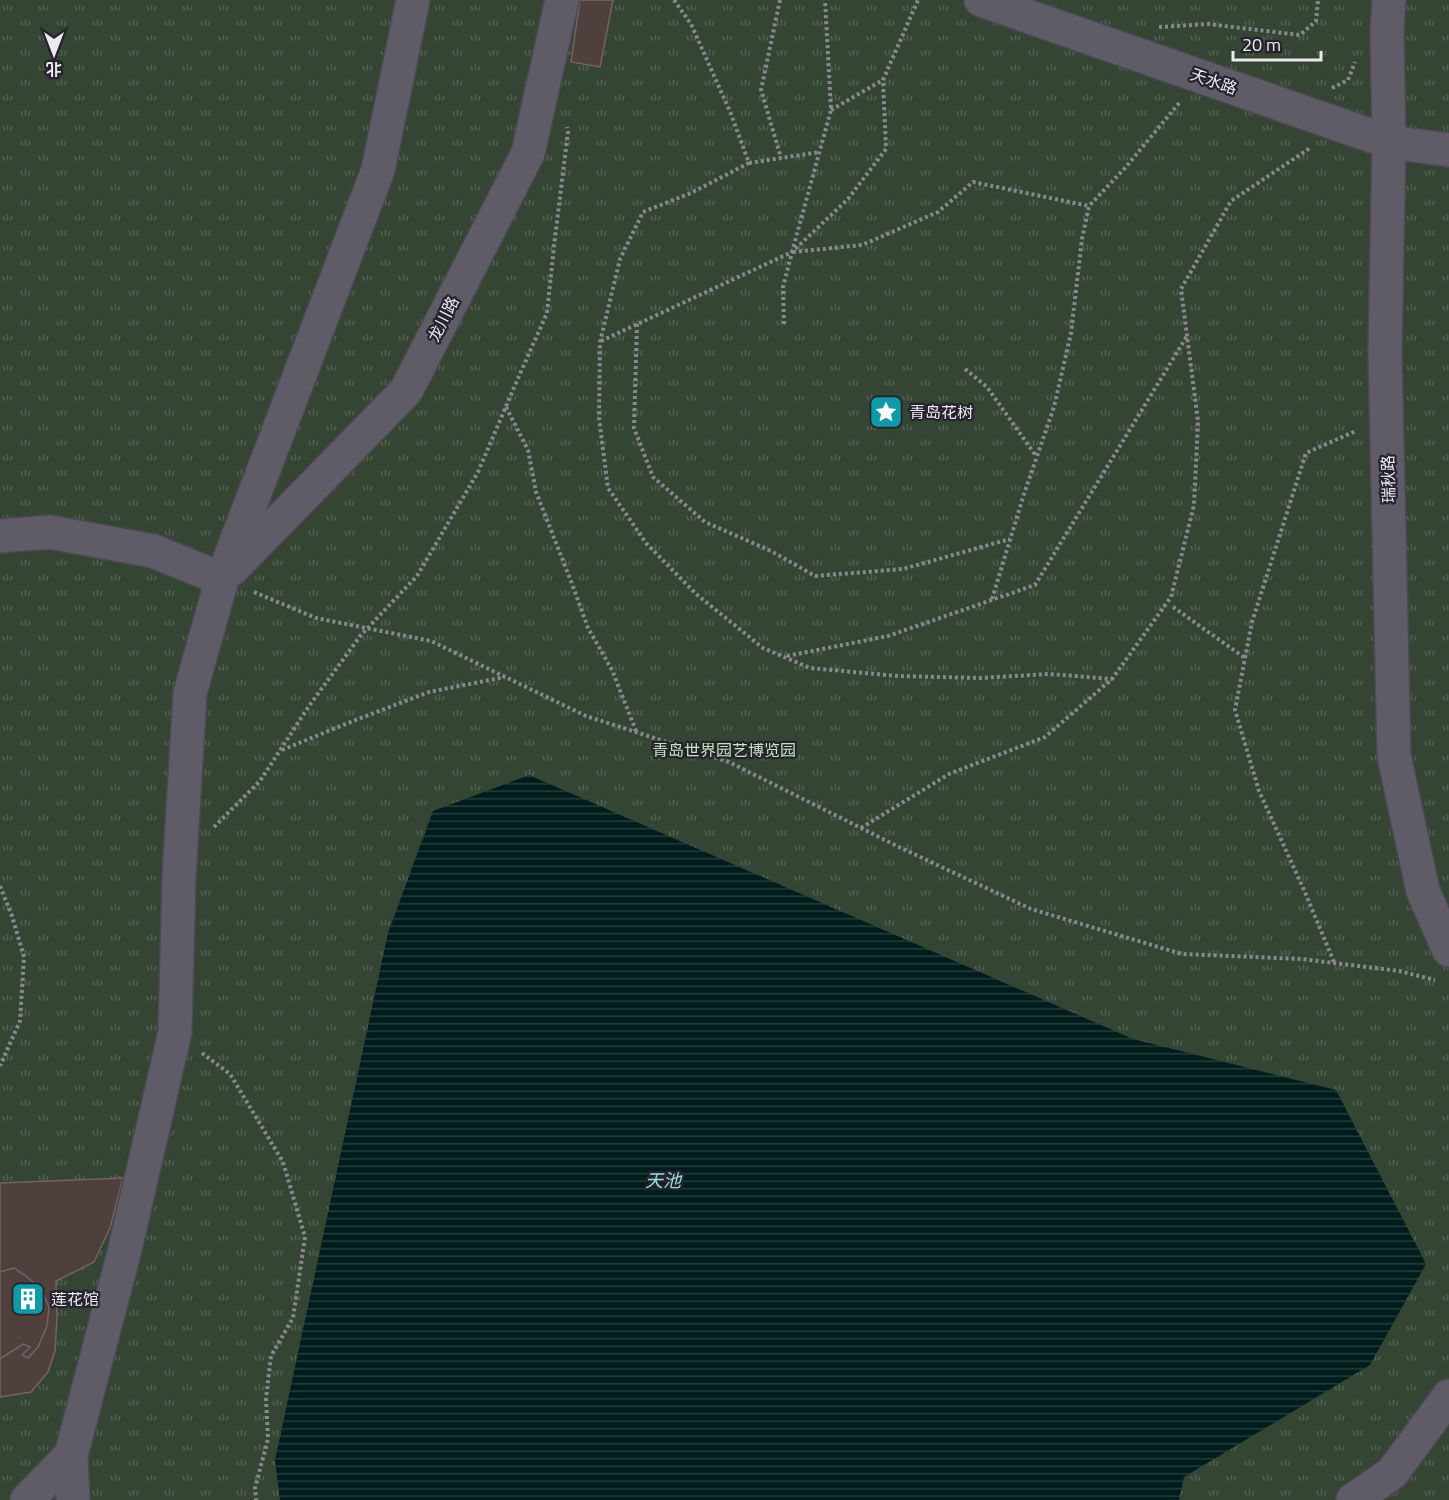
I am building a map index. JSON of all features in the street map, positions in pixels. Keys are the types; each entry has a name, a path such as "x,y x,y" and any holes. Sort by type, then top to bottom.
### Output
{"street":[{"path":"72,1500 71,1455 124,1253 175,1032 190,693 222,579 378,170 413,0"},
{"name":"龙川路","path":"222,579 406,392 528,153 562,0"},
{"name":"天水路","path":"981,0 1389,142 1449,150"},
{"name":"瑞秋路","path":"1389,0 1385,352 1394,756 1423,891 1449,950"},
{"path":"0,536 50,531 153,551 222,579"},
{"path":"1353,1500 1392,1473 1449,1396"},
{"path":"27,1500 71,1455"}],"path":[{"path":"674,0 691,24 731,114 749,163"},
{"path":"780,0 761,90 781,158"},
{"path":"784,324 783,287 831,110 825,0"},
{"path":"600,342 792,252 848,199 886,149 883,80 918,0"},
{"path":"1150,27 1208,24 1300,35 1316,21 1318,0"},
{"path":"1331,89 1348,80 1356,61"},
{"path":"992,599 1054,407 1071,333 1082,238 1089,206 1125,168 1201,77"},
{"path":"831,110 883,80"},
{"path":"181,862 260,781 309,706 361,635 417,576 478,472 548,313 568,132 565,106 542,90"},
{"path":"861,828 949,774 1045,737 1112,679 1171,597 1194,505 1198,421 1181,289 1232,201 1343,126"},
{"path":"820,152 749,163 691,193 644,212 620,259 600,342 599,418 608,488 646,543 696,594 763,648 810,668 898,676 981,678 1049,674 1112,679"},
{"path":"792,252 862,245 938,212 973,182 1089,206"},
{"path":"637,324 633,428 653,477 705,522 771,551 815,576 903,569 1010,539"},
{"path":"784,657 888,636 1035,585 1187,335"},
{"path":"965,369 987,387 1037,457"},
{"path":"506,407 528,450 536,492 588,628 612,670 636,732"},
{"path":"1334,963 1259,790 1235,710 1252,622 1306,453 1387,417"},
{"path":"222,579 316,618 431,641 586,716 729,762 1031,909 1182,954 1302,959 1399,971 1439,981"},
{"path":"1173,607 1245,658"},
{"path":"280,751 429,692 506,677"},
{"path":"0,886 24,957 20,1021 0,1066"},
{"path":"175,1032 230,1074 283,1162 305,1237 293,1318 271,1356 266,1399 268,1439 255,1488 256,1500"}],"green space":[{"name":"青岛世界园艺博览园","path":"0,0 1449,0 1449,1500 0,1500"}],"water":[{"name":"天池","path":"529,775 1133,1039 1336,1090 1426,1264 1370,1365 1184,1477 1179,1500 280,1500 275,1460 388,933 433,811"}],"building":[{"path":"580,0 613,0 600,67 571,62"},
{"name":"莲花馆","path":"123,1178 110,1228 94,1262 56,1281 55,1351 48,1372 31,1392 0,1397 0,1183"},
{"path":"14,1268 41,1289 49,1307 47,1326 38,1347 28,1358 22,1355 30,1347 23,1344 0,1359 0,1272"}],"place":[{"name":"青岛花树","path":"886,412"},
{"name":"莲花馆","path":"28,1299"}]}
